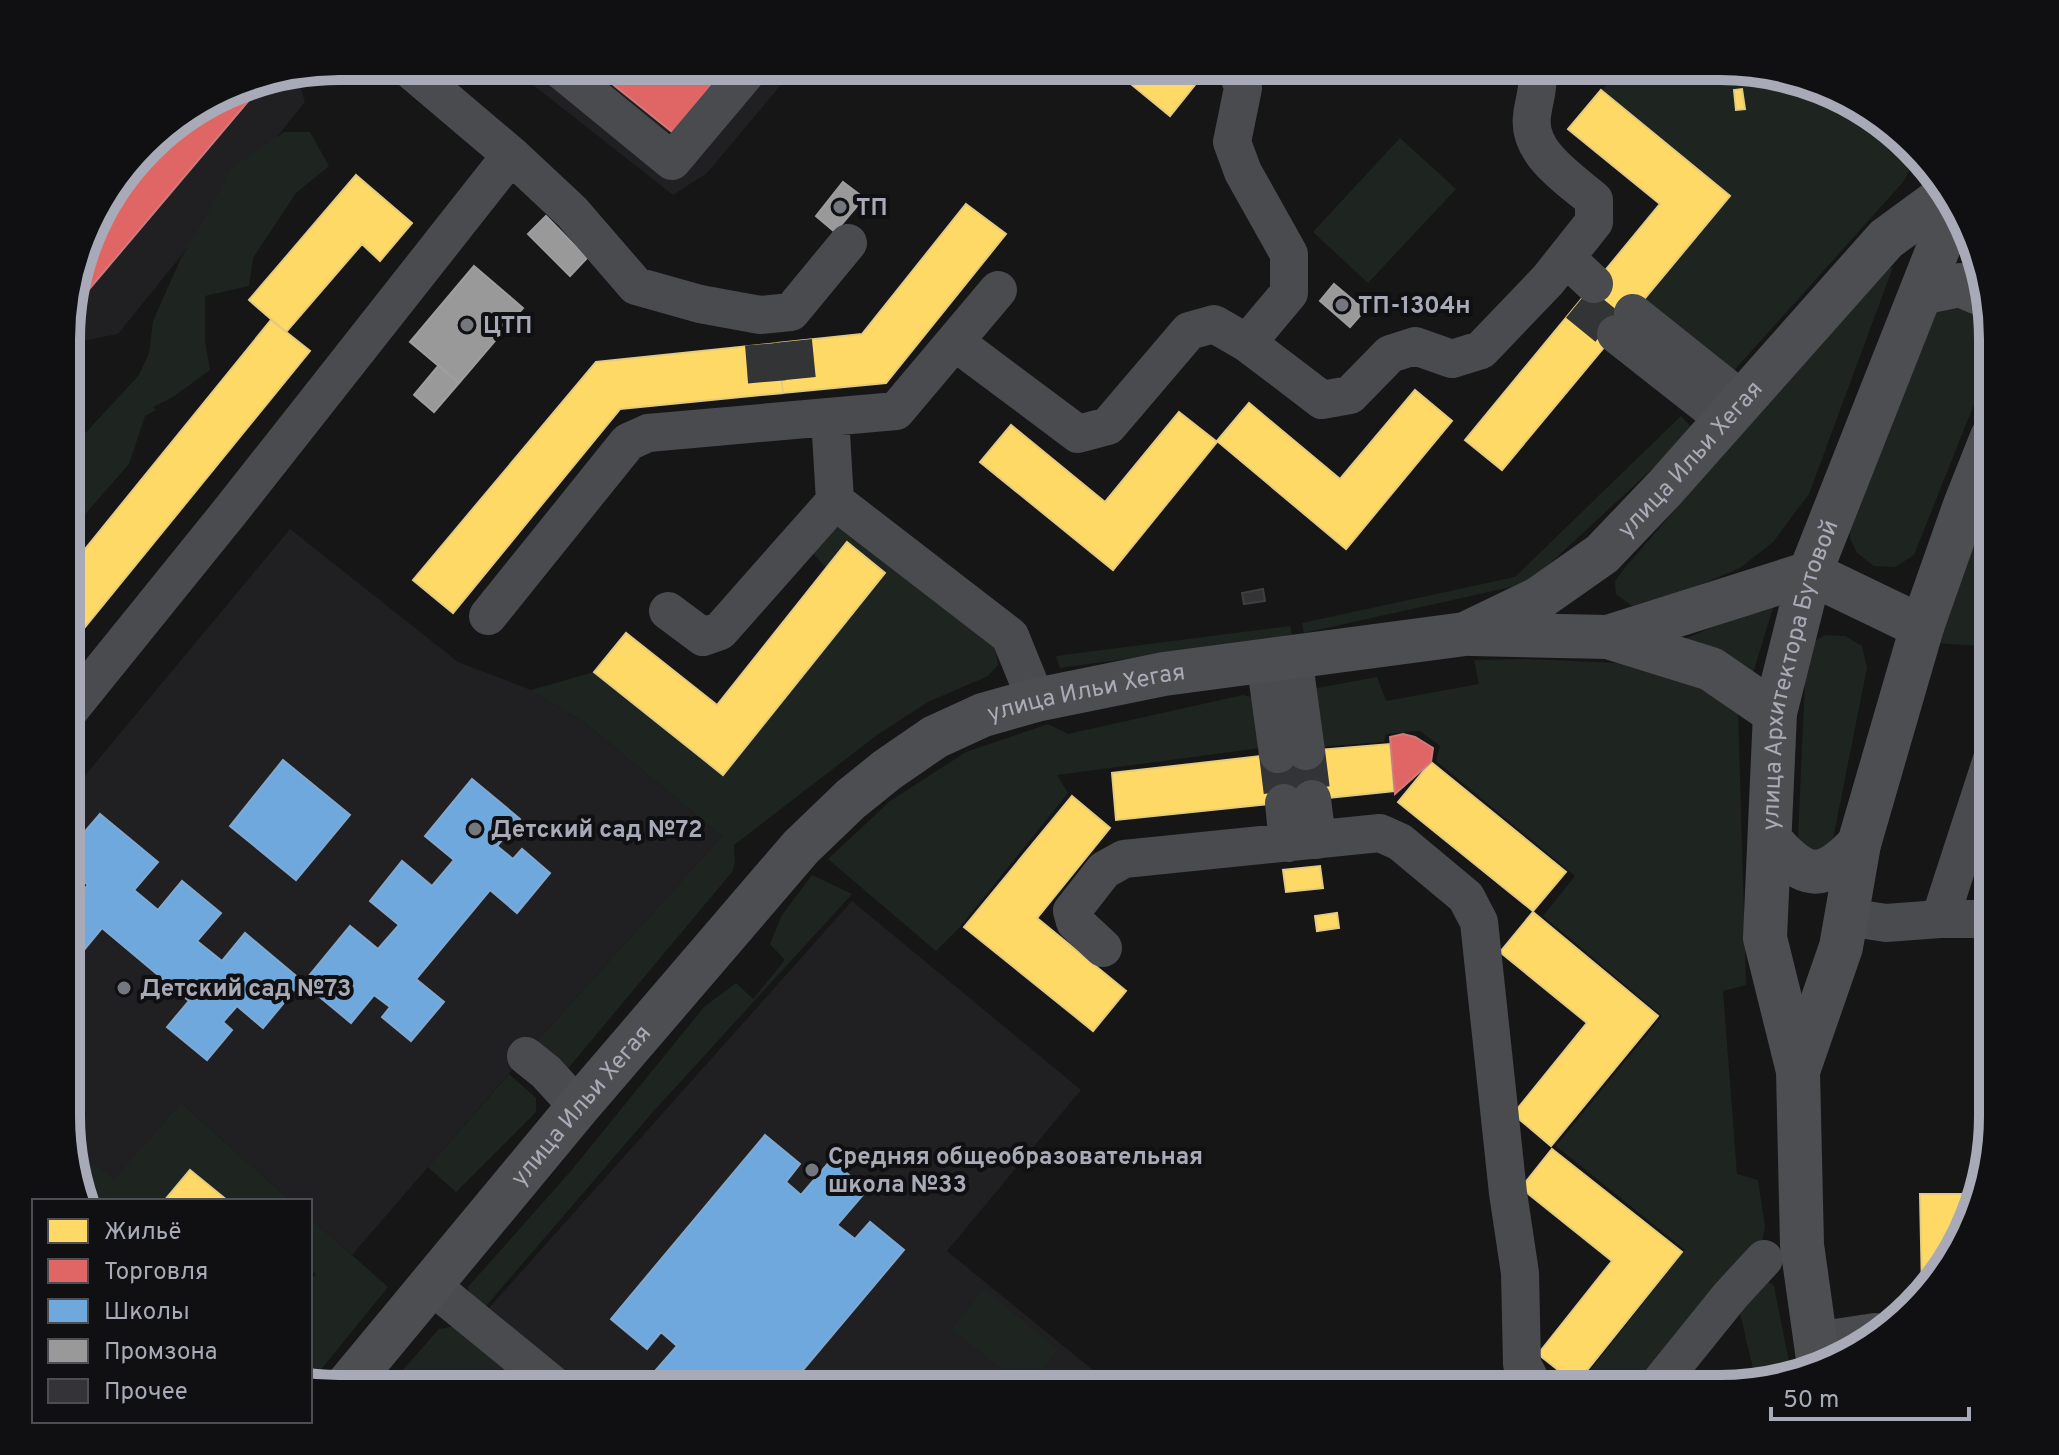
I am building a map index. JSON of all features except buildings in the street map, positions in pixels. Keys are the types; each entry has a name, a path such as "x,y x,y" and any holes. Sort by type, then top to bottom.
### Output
{"main road":[{"name":"улица Ильи Хегая","path":"357,1374 578,1107 801,847 851,799 887,770 935,737 983,715 1036,700 1164,674 1465,634 1538,599 1602,554 1665,488 1886,239 1938,201"},
{"name":"улица Архитектора Бутовой","path":"1817,1354 1802,1245 1798,1071 1765,938 1775,713 1810,573 1950,220"},
{"path":"1921,293 1960,285 1974,291"},
{"name":"улица Архитектора Бутовой","path":"1798,1071 1841,947 1859,844 1922,627 1978,472"},
{"path":"1608,637 1810,573 1922,627"},
{"path":"1465,634 1608,637 1711,669 1775,713"},
{"path":"1770,840 1790,863 1814,873 1838,866 1859,844"}],"lane":[{"path":"424,81 572,212 636,286 777,328 848,243"},
{"path":"574,81 672,161 739,81"},
{"path":"1241,81 1243,88 1232,142 1243,172 1289,254 1289,293 1247,343"},
{"path":"955,342 1078,434 1108,426 1189,331 1214,324 1247,343 1322,400 1350,395 1390,354 1415,346 1452,359 1481,350 1557,269 1594,222 1594,200 1541,153 1531,121 1539,81"},
{"path":"80,697 511,155"},
{"path":"1557,269 1586,294"},
{"path":"488,616 628,442 648,433 794,408 896,411 998,290"},
{"path":"1624,323 1733,409"},
{"path":"794,408 835,501 1010,636 1036,700"},
{"path":"668,611 703,637 720,631 835,501"},
{"path":"1279,658 1292,752"},
{"path":"1298,801 1303,841"},
{"path":"1940,919 1978,802"},
{"path":"1103,948 1075,922 1072,911 1104,870 1124,859 1380,833 1400,842 1466,897 1479,922 1508,1193 1520,1273 1522,1364 1528,1375"},
{"path":"1847,917 1886,923 1978,919"},
{"path":"526,1056 546,1072 578,1107"},
{"path":"1666,1375 1764,1259"},
{"path":"431,1285 540,1374"},
{"path":"1817,1354 1840,1345"}],"shaded area":[{"path":"528,81 784,81 707,173 673,195"},
{"path":"1611,81 1737,81 1771,85 1803,94 1850,115 1878,134 1911,166 1904,181 1729,376 1639,306 1729,196 1601,90"},
{"path":"299,84 305,102 118,334 82,341 82,305 94,256 115,209 134,181 168,144 209,115 256,94"},
{"path":"284,132 310,132 329,166 296,193 253,258 249,286 205,296 205,340 210,370 173,397 153,407 156,410 145,416 129,464 80,522 80,439 139,375 149,353 153,321 181,258 231,169"},
{"path":"1400,138 1456,189 1368,283 1313,232"},
{"path":"1893,267 1809,494 1773,542 1740,568 1688,590 1632,606 1616,594 1615,581 1624,569 1881,270"},
{"path":"1950,299 1976,309 1978,394 1914,555 1895,567 1874,566 1857,553 1850,538 1850,519 1933,314"},
{"path":"1681,416 1694,430 1529,583 1304,633 1302,623 1515,577"},
{"path":"838,521 995,647 998,665 988,676 928,702 877,735 734,845 732,872 565,1072 530,1049 722,836 585,723 531,690 594,672 724,775 885,573 847,542 826,568 813,553"},
{"path":"1978,525 1978,646 1935,643"},
{"path":"290,529 458,662 531,690 585,723 722,836 530,1049 352,1255 312,1220 312,1199 289,1199 181,1103 114,1180 84,1156 81,1133 81,781"},
{"path":"1775,601 1751,680 1680,641"},
{"path":"1290,626 1292,636 1060,668 1056,656"},
{"path":"1825,635 1845,636 1862,646 1867,668 1831,849 1806,854 1798,836 1806,660 1810,644"},
{"path":"1474,660 1639,664 1703,678 1738,709 1746,985 1723,991 1737,1174 1758,1180 1765,1227 1762,1243 1650,1375 1587,1375 1685,1250 1556,1146 1662,1016 1543,916 1575,876 1436,761 1440,746 1420,731 1386,734 1384,742 1317,747 1312,689 1377,677 1386,701 1479,684"},
{"path":"1243,695 1255,698 1268,747 1057,775 1068,793 960,927 936,951 828,859 890,801 966,752 1048,724 1068,734"},
{"path":"812,875 852,894 651,1114 486,1306 470,1296 468,1287 570,1172 704,1007 736,983 753,999 785,960 770,944 782,915"},
{"name":"Средняя общеобразовательная школа №33","path":"852,901 1081,1090 947,1251 1098,1375 565,1374 489,1308"},
{"path":"509,1074 536,1098 536,1112 456,1192 428,1167"},
{"path":"181,1103 289,1199 226,1199 190,1170 166,1199 100,1199 92,1193 84,1156 114,1179"},
{"path":"312,1220 388,1287 318,1373 312,1373 312,1279 316,1274 312,1271"},
{"path":"1765,1279 1774,1286 1790,1365 1754,1372 1739,1309"},
{"path":"984,1289 1058,1350 1038,1375 1008,1374 952,1329"},
{"path":"456,1326 516,1374 399,1374 439,1329"}],"tunnel":[{"path":"1578,303 1616,334"},
{"path":"793,341 798,391"},
{"path":"764,344 768,394"},
{"path":"1306,751 1312,799"},
{"path":"1278,754 1284,803"}],"place":[{"name":"ТП","path":"840,207"},
{"name":"ТП-1304н","path":"1342,305"},
{"name":"ЦТП","path":"467,325"},
{"name":"Детский сад №72","path":"475,829"},
{"name":"Детский сад №73","path":"124,988"},
{"name":"Средняя общеобразовательная школа №33","path":"812,1170"}]}
